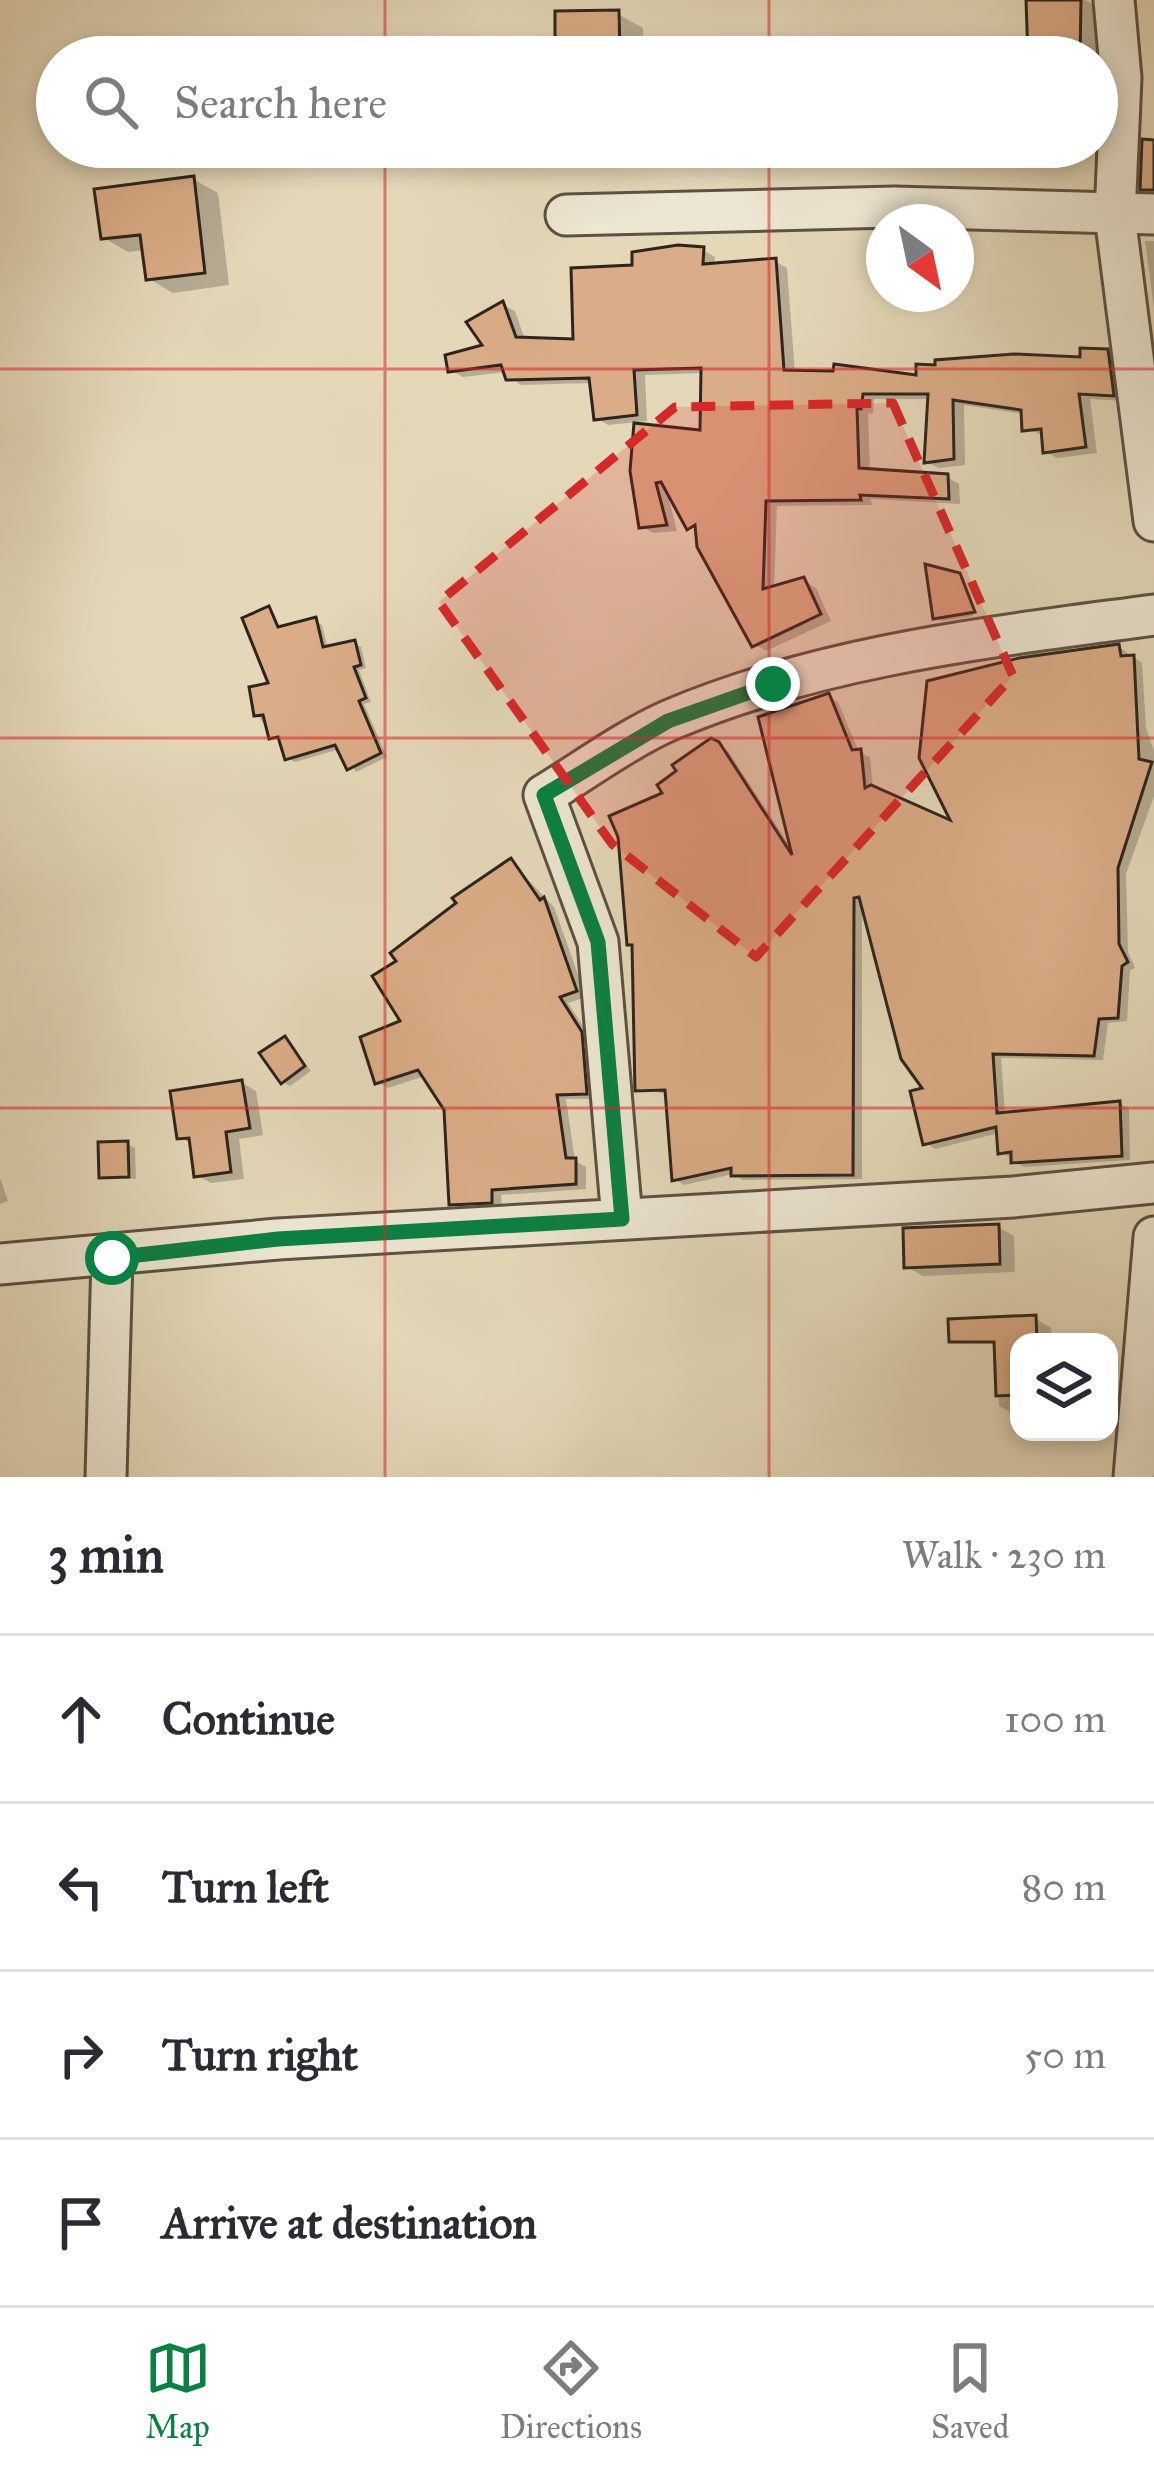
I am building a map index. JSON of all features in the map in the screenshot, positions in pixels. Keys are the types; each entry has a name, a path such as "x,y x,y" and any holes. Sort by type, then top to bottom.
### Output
{"street":[{"path":"1114,0 1117,36"},
{"path":"1118,52 1135,215 1154,521"},
{"path":"566,215 894,207 1135,215"},
{"path":"622,1219 598,942 544,795 668,721 773,684 931,645 1154,615"},
{"path":"0,1264 112,1258 278,1239 1013,1197 1154,1183"},
{"path":"1134,1477 1154,1237"},
{"path":"106,1477 112,1258"}],"highlighted area":[{"path":"893,403 1013,676 756,957 612,844 439,602 675,407"}],"building":[{"path":"1026,0 1081,0 1080,36 1027,36"},
{"path":"619,10 620,36 555,36 555,11"},
{"path":"1142,139 1154,140 1154,190 1140,190"},
{"path":"194,176 205,273 146,280 140,235 101,239 94,189"},
{"path":"678,245 704,247 703,264 776,258 784,370 833,371 834,364 916,375 916,364 935,365 935,360 1014,354 1080,357 1080,348 1108,349 1114,396 1079,394 1086,447 1043,453 1041,429 1022,431 1021,410 953,400 954,459 924,463 928,394 863,394 861,409 857,408 859,468 948,474 949,499 860,495 861,500 766,501 763,589 804,577 821,614 752,647 697,547 695,525 687,530 661,482 656,483 667,525 639,528 630,471 634,423 700,430 701,368 634,370 637,415 594,420 589,378 506,380 501,365 448,372 445,355 482,345 466,322 503,301 516,337 573,339 571,268 632,265 632,252"},
{"path":"925,564 960,573 975,612 933,619"},
{"path":"269,606 278,627 316,617 323,647 355,640 361,665 354,667 366,698 359,701 381,753 347,770 335,745 285,760 278,737 269,739 263,715 254,716 249,687 268,683 242,618"},
{"path":"1119,644 1121,656 1134,655 1139,759 1152,762 1118,868 1119,944 1128,962 1122,966 1118,1018 1099,1019 1094,1056 993,1054 997,1113 1120,1101 1122,1156 1011,1163 1011,1152 998,1154 996,1127 923,1145 910,1091 922,1088 901,1059 859,897 854,898 853,1175 731,1176 731,1168 672,1181 665,1090 635,1091 632,945 627,945 618,837 609,816 662,793 657,785 676,771 672,765 711,738 719,742 792,855 758,717 829,693 852,750 861,749 865,788 871,785 950,820 919,758 927,681 1019,658"},
{"path":"511,858 540,900 544,897 577,991 560,997 582,1032 587,1094 557,1095 566,1158 576,1158 576,1184 492,1190 492,1203 449,1205 444,1110 418,1070 375,1084 360,1037 400,1021 372,976 396,961 390,953 456,903 452,898"},
{"path":"285,1036 305,1066 281,1084 259,1053"},
{"path":"242,1080 250,1128 226,1132 231,1172 194,1177 189,1138 177,1139 170,1091"},
{"path":"128,1141 129,1177 99,1178 98,1142"},
{"path":"999,1224 1000,1264 904,1268 903,1228"},
{"path":"1036,1315 1037,1333 1010,1333 1010,1395 996,1396 994,1342 949,1342 948,1319"}],"route":[{"path":"112,1258 278,1239 622,1219 598,942 544,795 668,721 773,684"}]}
